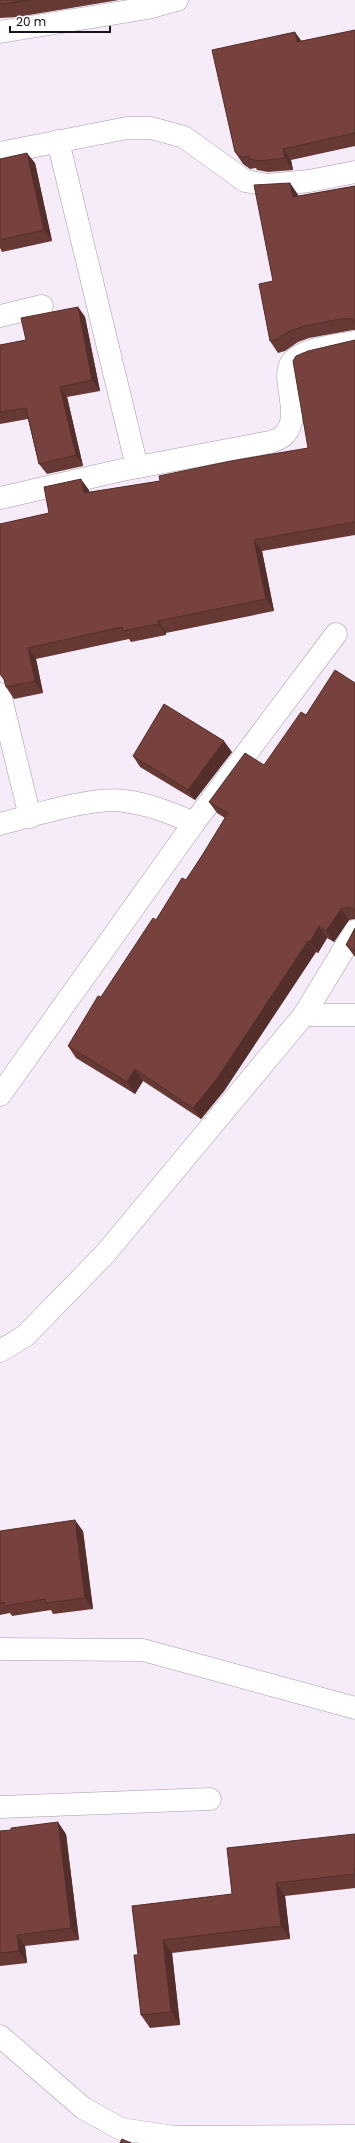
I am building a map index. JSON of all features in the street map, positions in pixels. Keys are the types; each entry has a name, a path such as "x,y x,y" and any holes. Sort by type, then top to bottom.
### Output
{"street":[{"path":"0,32 148,4 178,0"},
{"path":"0,153 127,128 151,128 184,138 245,181 268,185 309,181 355,172"},
{"path":"58,141 137,467"},
{"path":"0,316 42,306"},
{"path":"0,498 137,467 270,442 284,436 291,425 292,413 288,373 291,362 303,354 314,350 355,342"},
{"path":"0,1095 194,823 336,634"},
{"path":"0,694 30,817"},
{"path":"0,824 92,802 122,800 156,807 194,823"},
{"path":"0,1351 25,1336 105,1254 304,1015 355,931"},
{"path":"304,1015 355,1015"},
{"path":"0,1648 143,1650 355,1708"},
{"path":"0,1808 210,1799"},
{"path":"0,2036 83,2108 121,2129 174,2138 228,2141 355,2136"}],"building":[{"path":"0,0 30,0 0,4"},
{"path":"355,30 355,133 283,149 285,158 260,161 249,159 249,156 242,158 235,152 212,50 295,32 297,42"},
{"path":"27,153 44,230 0,240 0,159"},
{"path":"290,183 293,197 355,186 355,323 352,319 345,318 301,327 270,341 259,284 273,281 254,185"},
{"path":"78,307 92,380 60,387 76,455 39,464 26,408 0,412 0,345 26,340 21,318"},
{"path":"355,340 355,522 254,540 266,599 158,621 158,624 123,631 122,627 28,648 35,681 6,687 4,679 0,674 0,524 49,513 44,487 81,479 84,493 160,481 159,476 231,461 308,448 293,361 296,356 308,351"},
{"path":"335,670 355,683 355,911 347,907 341,909 326,931 319,926 310,942 308,941 216,1080 193,1108 135,1069 127,1082 68,1046 98,996 101,997 153,918 156,920 182,878 186,880 228,813 209,802 245,753 264,765 301,712 306,715"},
{"path":"164,704 224,741 188,790 133,756"},
{"path":"355,928 355,951 346,945"},
{"path":"75,1520 85,1598 46,1603 45,1599 5,1606 4,1602 0,1603 0,1531"},
{"path":"58,1822 71,1928 17,1935 19,1951 0,1953 0,1831 11,1830 11,1828"},
{"path":"355,1834 355,1874 276,1883 281,1926 163,1940 171,2012 141,2015 134,1955 138,1955 132,1906 232,1894 227,1848"},
{"path":"122,2139 131,2143 120,2143"}]}
